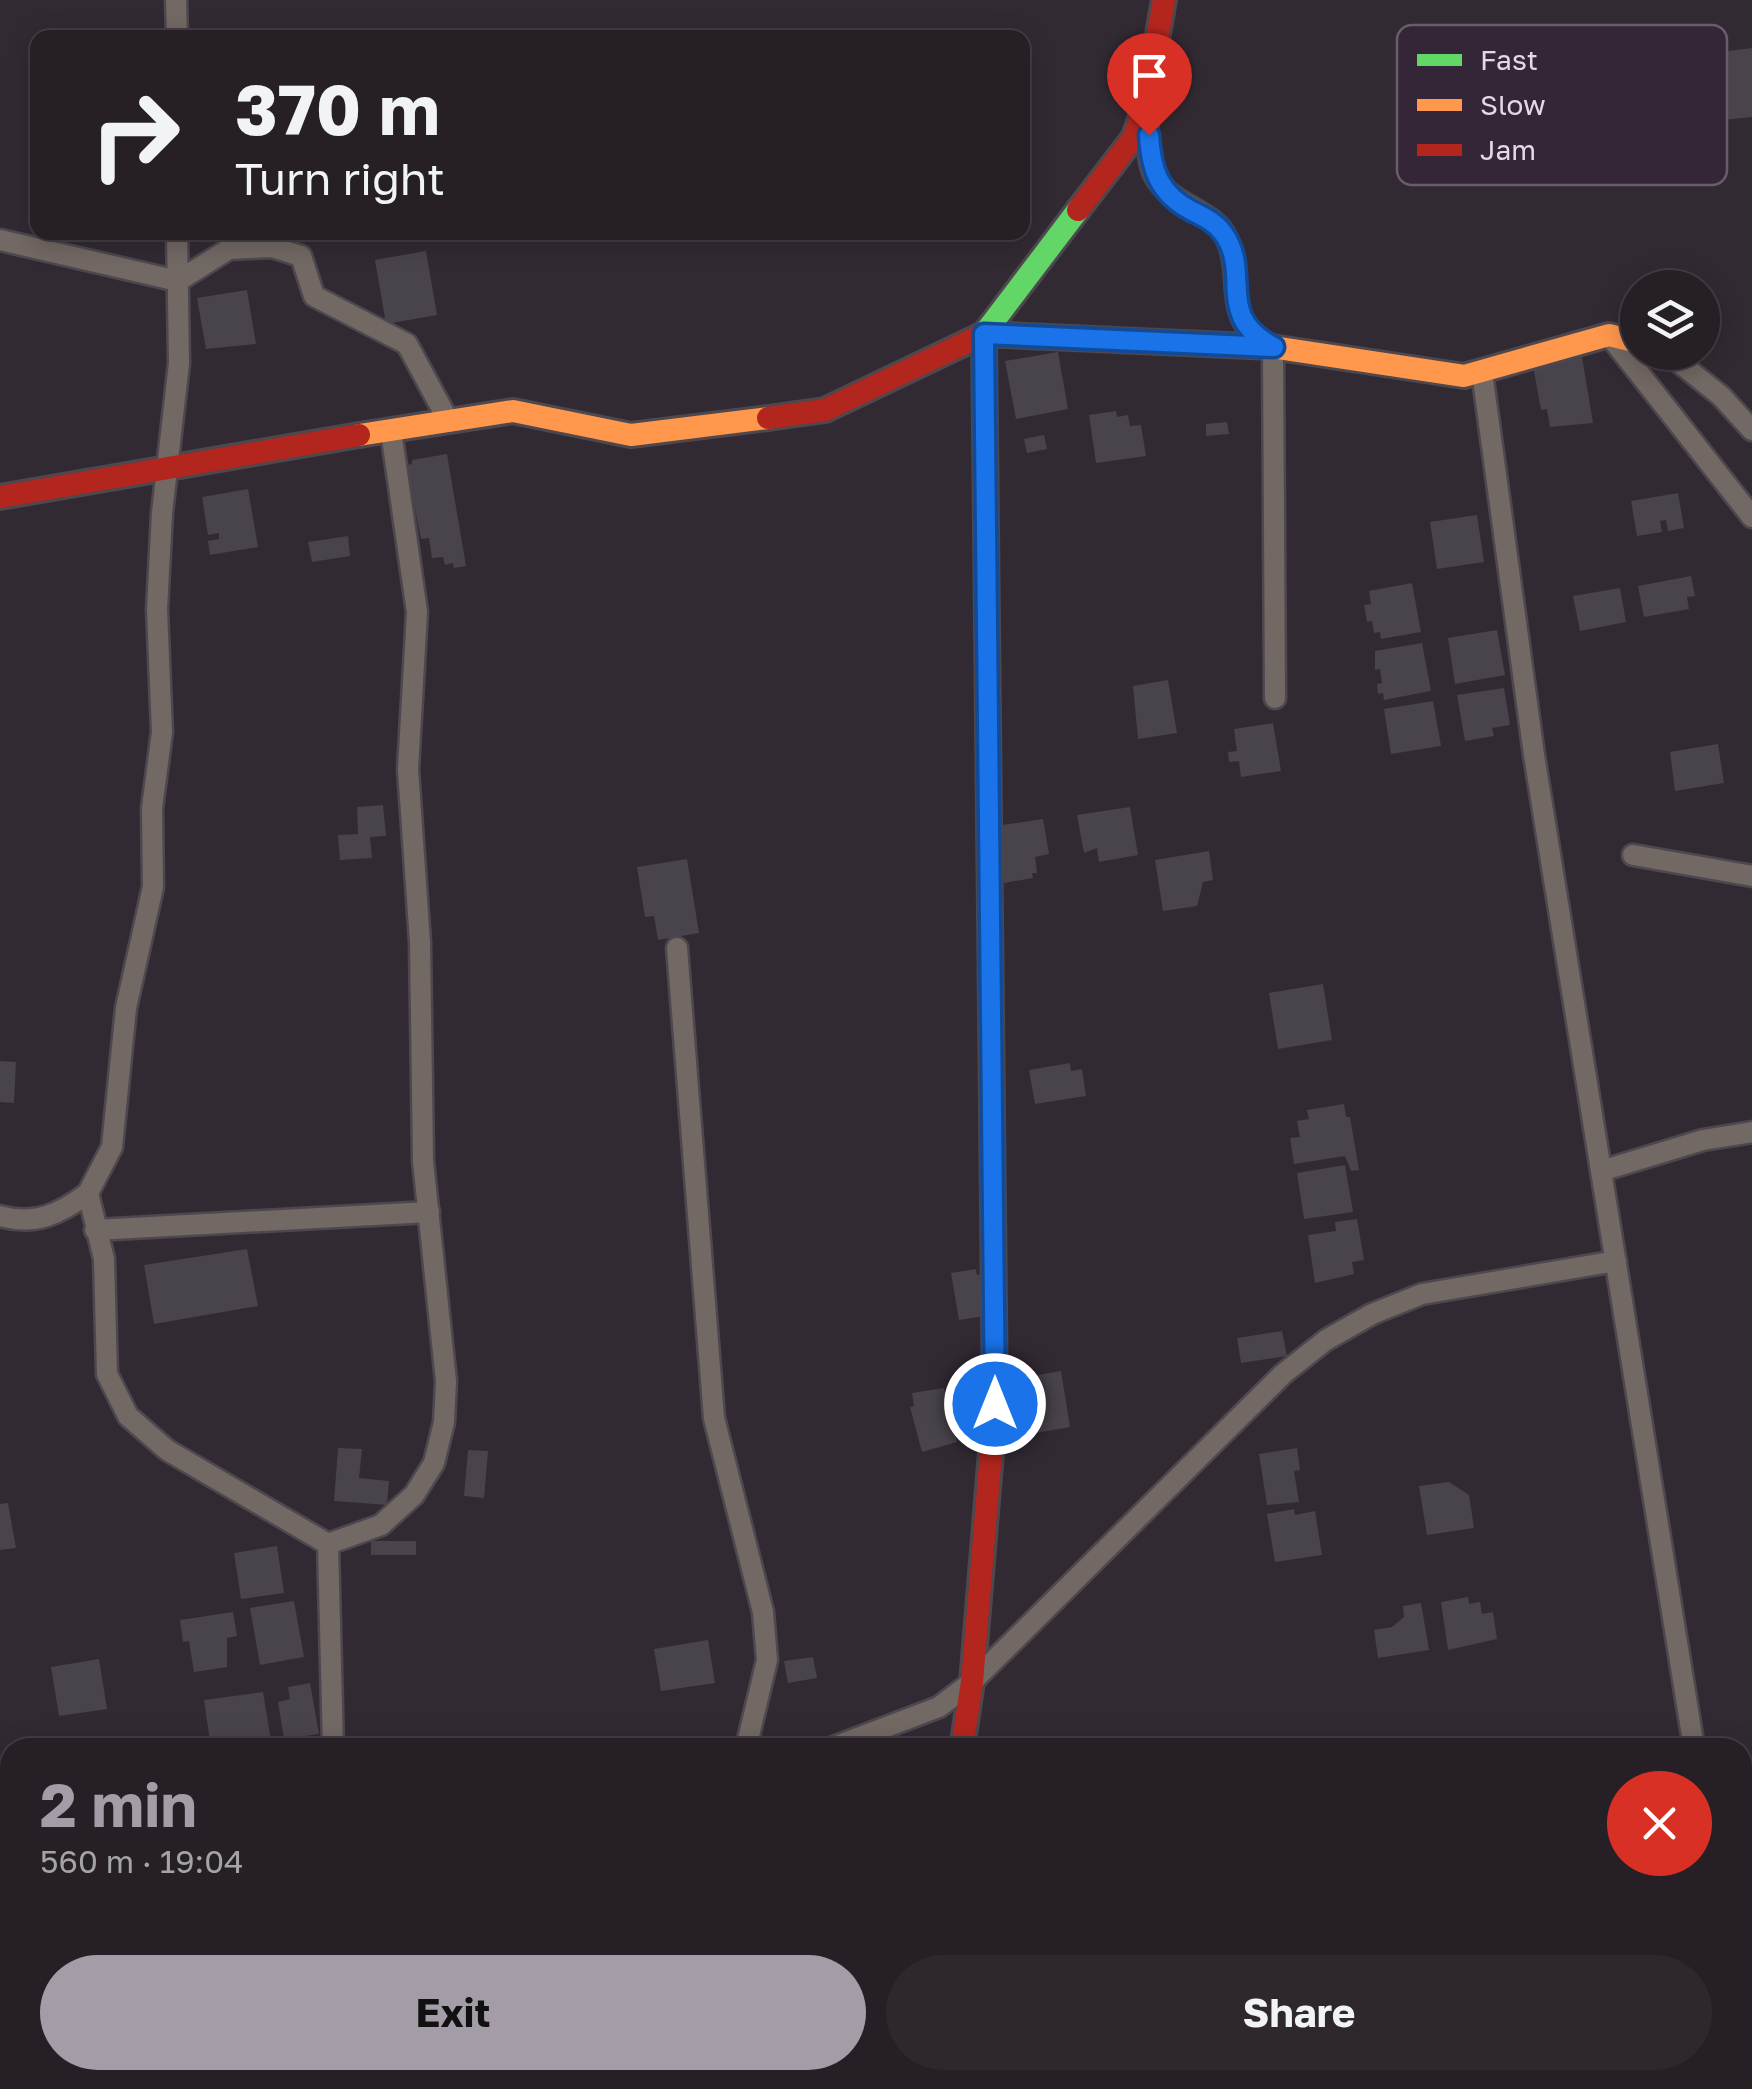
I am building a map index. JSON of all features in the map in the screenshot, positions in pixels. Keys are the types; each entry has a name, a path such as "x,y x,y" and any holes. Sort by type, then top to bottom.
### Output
{"street":[{"path":"176,0 177,30"},
{"path":"0,497 168,465 513,411 631,435 653,435 825,410 984,334 1134,137 1146,102 1164,0"},
{"path":"1146,102 1151,168 1162,189 1212,221 1226,236 1243,323 1252,336 1274,347"},
{"path":"0,240 178,281 229,248 272,247 301,256 314,296 407,344 449,422"},
{"path":"0,1216 36,1220 52,1216 88,1193 112,1147 126,1008 153,887 152,808 162,732 157,609 179,363 177,240"},
{"path":"984,334 1274,347 1464,376 1609,335 1620,338"},
{"path":"964,1738 972,1682 995,1404 984,334"},
{"path":"1609,335 1752,517"},
{"path":"1274,347 1275,698"},
{"path":"1688,370 1721,396 1752,430"},
{"path":"1482,372 1534,755 1692,1738"},
{"path":"328,1544 381,1525 414,1495 434,1463 444,1422 446,1381 423,1161 420,942 408,770 417,612 391,431"},
{"path":"1632,855 1752,876"},
{"path":"677,948 714,1418 763,1612 767,1660 748,1738"},
{"path":"1602,1171 1703,1140 1752,1132"},
{"path":"88,1193 104,1259 107,1374 128,1416 167,1450 328,1544"},
{"path":"95,1230 429,1212"},
{"path":"857,1738 939,1707 972,1682 1283,1374 1326,1340 1372,1314 1422,1294 1616,1261"},
{"path":"328,1544 334,1738"}],"building":[{"path":"1752,48 1752,117 1727,120 1727,51"},
{"path":"426,251 437,315 386,324 375,260"},
{"path":"247,290 256,344 206,349 197,298"},
{"path":"1058,352 1068,409 1016,419 1005,361"},
{"path":"1582,357 1593,423 1550,427 1547,409 1541,410 1533,366"},
{"path":"1116,411 1117,417 1128,415 1130,426 1141,425 1146,456 1096,463 1089,415"},
{"path":"1227,422 1229,434 1206,436 1206,424"},
{"path":"1044,435 1047,449 1027,453 1024,439"},
{"path":"447,454 466,566 454,568 453,563 445,565 443,557 432,558 429,538 421,539 406,465 412,464 412,460"},
{"path":"248,489 258,547 210,555 208,541 219,539 219,533 208,535 202,497"},
{"path":"1678,493 1684,528 1668,531 1666,520 1660,521 1662,532 1637,536 1631,501"},
{"path":"1477,515 1484,562 1437,569 1430,522"},
{"path":"348,536 350,556 312,562 308,542"},
{"path":"1691,576 1695,596 1687,597 1689,609 1644,617 1638,586"},
{"path":"1412,583 1421,632 1381,639 1380,632 1374,633 1372,621 1367,622 1364,605 1371,604 1369,591"},
{"path":"1620,588 1626,622 1580,631 1573,596"},
{"path":"1497,630 1505,675 1455,684 1448,638"},
{"path":"1422,643 1431,691 1384,700 1383,693 1378,694 1377,684 1382,683 1380,669 1375,670 1375,651"},
{"path":"1168,680 1177,733 1138,739 1133,686"},
{"path":"1504,688 1510,725 1492,728 1494,736 1465,741 1457,695"},
{"path":"1433,701 1441,746 1391,754 1384,709"},
{"path":"1273,723 1281,771 1241,777 1239,761 1229,762 1228,752 1237,751 1234,729"},
{"path":"1718,744 1724,783 1675,791 1670,752"},
{"path":"383,805 386,836 370,837 372,858 340,860 338,835 358,834 357,807"},
{"path":"1130,807 1138,855 1099,862 1097,848 1084,853 1077,815"},
{"path":"1043,819 1049,854 1035,857 1037,873 1032,873 1033,878 1004,883 995,826"},
{"path":"1209,851 1213,880 1203,882 1197,906 1163,911 1155,860"},
{"path":"687,859 699,933 658,940 654,916 645,917 637,867"},
{"path":"1323,984 1332,1040 1278,1049 1269,993"},
{"path":"0,1061 16,1062 14,1103 0,1102"},
{"path":"1070,1063 1071,1071 1082,1069 1086,1096 1035,1104 1029,1070"},
{"path":"1344,1104 1359,1170 1351,1171 1345,1156 1294,1164 1290,1138 1300,1137 1297,1121 1309,1119 1307,1110"},
{"path":"1345,1165 1353,1212 1304,1219 1297,1173"},
{"path":"1357,1219 1364,1260 1352,1262 1354,1274 1315,1283 1308,1235 1336,1231 1335,1222"},
{"path":"247,1249 258,1306 154,1324 144,1265"},
{"path":"976,1269 977,1275 984,1274 991,1315 959,1320 951,1273"},
{"path":"1282,1331 1287,1356 1241,1363 1237,1338"},
{"path":"1061,1371 1070,1427 1036,1433 1027,1377"},
{"path":"944,1388 957,1442 922,1452 910,1407 914,1406 912,1393"},
{"path":"338,1448 362,1449 359,1478 389,1481 387,1505 334,1501"},
{"path":"1297,1448 1300,1470 1294,1471 1299,1502 1267,1505 1259,1454"},
{"path":"468,1450 488,1451 484,1498 464,1496"},
{"path":"1449,1482 1469,1495 1474,1528 1427,1535 1419,1486"},
{"path":"8,1503 16,1548 0,1550 0,1504"},
{"path":"1294,1509 1295,1515 1315,1511 1322,1555 1275,1562 1267,1514"},
{"path":"371,1541 416,1541 416,1555 371,1555"},
{"path":"277,1546 284,1593 241,1599 234,1553"},
{"path":"1468,1597 1469,1604 1480,1602 1482,1614 1493,1612 1497,1639 1448,1650 1441,1602"},
{"path":"294,1601 304,1657 260,1665 250,1608"},
{"path":"1421,1603 1429,1650 1378,1658 1374,1630 1392,1627 1404,1617 1403,1606"},
{"path":"233,1612 237,1636 227,1638 227,1667 194,1672 189,1641 183,1642 180,1620"},
{"path":"708,1640 715,1683 661,1691 654,1649"},
{"path":"813,1657 817,1678 788,1683 784,1661"},
{"path":"99,1659 107,1709 59,1716 51,1667"},
{"path":"310,1683 319,1734 284,1738 278,1702 290,1699 288,1687"},
{"path":"263,1692 271,1738 210,1738 204,1700"}],"traffic: fast":[{"path":"992,1110 984,334 1078,210"}],"traffic: slow":[{"path":"1272,347 1464,376 1609,335 1620,338"},
{"path":"359,435 513,411 631,435 768,418"}],"traffic: jam":[{"path":"1078,210 1134,137 1146,102 1164,0"},
{"path":"768,418 825,410 984,334 1272,347"},
{"path":"0,497 359,435"},
{"path":"964,1738 972,1682 995,1404 992,1110"}],"route":[{"path":"995,1404 996,1142 984,334 1274,347 1252,336 1243,323 1235,298 1226,236 1212,221 1162,189 1151,168 1149,135"}]}
